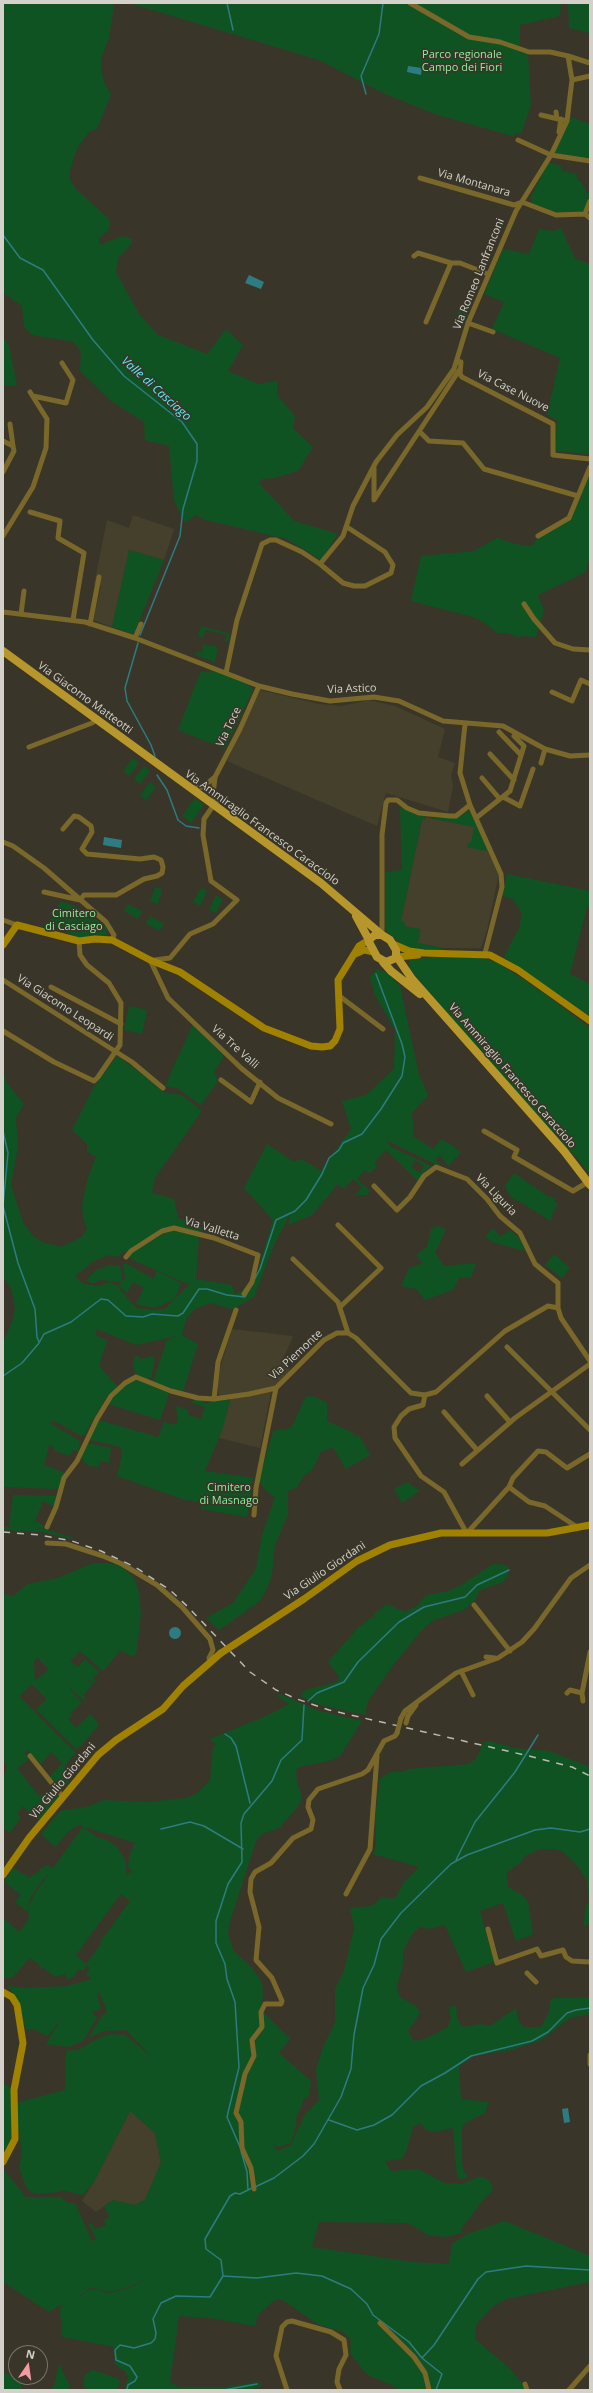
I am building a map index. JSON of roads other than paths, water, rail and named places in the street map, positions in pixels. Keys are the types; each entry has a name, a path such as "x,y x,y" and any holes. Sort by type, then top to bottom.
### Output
{"main road":[{"name":"Via Giacomo Matteotti","path":"3,651 97,719 154,763"},
{"name":"Via Ammiraglio Francesco Caracciolo","path":"154,763 321,883 393,944 401,957 402,966 431,1001 564,1151 589,1183"},
{"name":"Via Ammiraglio Francesco Caracciolo","path":"355,913 364,932 366,941 374,952 391,971 431,1001"},
{"path":"366,941 375,935 382,935"},
{"path":"383,962 391,962 401,957"}],"street":[{"path":"410,3 468,37 500,42 529,52 550,52 590,63"},
{"name":"Via Romeo Lanfranconi","path":"320,564 343,536 353,506 374,466 397,435 427,407 458,361 468,323 516,211 551,155 567,121 572,80 568,56"},
{"path":"572,80 590,76"},
{"path":"541,115 559,115 567,121"},
{"path":"559,115 559,132"},
{"path":"518,140 551,155 590,161"},
{"name":"Via Montanara","path":"420,178 514,205 522,202"},
{"path":"585,214 590,201"},
{"path":"522,202 556,215 585,214 590,218"},
{"path":"414,256 418,253 451,263 460,263 488,274"},
{"path":"426,322 451,263"},
{"path":"468,323 493,332"},
{"name":"Via Case Nuove","path":"458,361 460,362 462,377 553,424 552,455 590,459"},
{"path":"3,536 33,486 46,448 47,419 31,394 66,403 73,380 62,364"},
{"path":"374,466 374,500 460,369"},
{"path":"3,472 5,463 13,454 10,424"},
{"path":"420,432 429,441 463,443 484,469 578,496"},
{"path":"3,441 13,446"},
{"path":"538,536 569,518 590,467"},
{"path":"30,512 60,521 58,538 84,553 73,620"},
{"path":"226,673 237,620 262,544 270,540 276,540 302,552 320,564 343,583 354,586 365,586 391,573 393,565 385,552 347,527"},
{"path":"90,624 99,577"},
{"path":"21,614 24,591"},
{"path":"524,604 534,619 555,643 573,649 590,650"},
{"name":"Via Astico","path":"3,612 73,620 90,624 135,638 259,686 330,701 374,697 399,701 443,721 465,724 496,725 510,728 545,749 570,756 590,755"},
{"path":"135,638 141,624"},
{"path":"552,692 572,701 581,680 590,684"},
{"name":"Via Toce","path":"206,786 215,777 243,724 259,686"},
{"path":"29,747 92,723 97,719"},
{"path":"465,724 460,773 470,805 500,870 502,887 485,953"},
{"path":"499,732 521,755"},
{"path":"476,818 510,791 524,746 514,736"},
{"path":"541,763 545,749"},
{"path":"490,754 514,780"},
{"path":"482,778 501,798 520,806 533,769"},
{"name":"Via Toce","path":"215,777 213,790 215,802 222,812"},
{"path":"188,788 195,789 206,786 203,798 210,796 213,790"},
{"path":"382,935 382,835 386,803 388,800 397,800 407,808 419,813 450,816 456,816 470,805"},
{"path":"150,960 160,961 170,958 190,934 213,924 237,900 211,881 203,835 204,819 213,806"},
{"path":"63,829 74,816 79,817 90,826 92,832 82,849 87,854 140,859 154,857 161,860 163,867 162,873 157,876 144,879 116,894 84,895 80,900"},
{"path":"3,842 13,846 44,868 106,922 114,935 112,940"},
{"path":"44,892 80,900"},
{"path":"3,920 79,941 95,939 112,940 150,960 180,972 253,1022 312,1046 330,1046 339,1035 338,980 355,954 366,941"},
{"path":"3,945 17,925"},
{"path":"3,1031 54,1062 94,1081 116,1053 120,1045 121,1003 116,992 87,965 80,955 79,941"},
{"path":"393,944 409,951 424,954"},
{"path":"355,954 364,950 374,952"},
{"path":"401,957 424,954 485,953 518,970 590,1021"},
{"name":"Via Tre Valli","path":"150,960 168,998 241,1068 278,1098 331,1124"},
{"name":"Via Giacomo Leopardi","path":"3,980 132,1062 163,1088"},
{"path":"50,987 121,1024"},
{"path":"338,995 383,1029"},
{"path":"221,1080 251,1102 260,1082"},
{"path":"484,1131 517,1150 514,1157 574,1191 589,1183"},
{"name":"Via Liguria","path":"374,1186 397,1210 410,1197 424,1176 436,1167 467,1179 487,1199 500,1216 520,1233 535,1264 558,1283 558,1308"},
{"path":"338,1225 381,1268 340,1307"},
{"name":"Via Valletta","path":"126,1257 131,1251 162,1231 174,1228 214,1238 258,1255 252,1282 244,1294"},
{"path":"293,1259 338,1302 348,1333 356,1338 411,1393 425,1395 436,1392 516,1324 548,1306 558,1308 562,1318 590,1363 510,1422 462,1464"},
{"path":"214,1399 218,1362 236,1310"},
{"name":"Via Piemonte","path":"47,1527 56,1507 64,1478 77,1461 85,1440 111,1396 125,1384 136,1377 171,1391 198,1398 214,1399 276,1388 324,1340 338,1333 348,1333"},
{"path":"507,1347 590,1430"},
{"path":"254,1515 256,1488 276,1388"},
{"path":"425,1395 423,1405 409,1409 401,1416 394,1427 395,1438 421,1476 444,1492 467,1532 509,1487 513,1478 538,1451 546,1452 567,1468 590,1454"},
{"path":"487,1396 510,1422"},
{"path":"444,1412 478,1450"},
{"path":"509,1487 529,1502 545,1506 577,1527"},
{"name":"Via Giulio Giordani","path":"3,1875 63,1797 98,1756 116,1740 163,1709 183,1686 222,1654 245,1637 304,1599 357,1560 377,1550 430,1534 467,1532 546,1534 590,1525"},
{"path":"47,1543 83,1548 122,1564 149,1580 173,1598 200,1627 213,1647 213,1652 209,1658 208,1665"},
{"path":"254,2189 250,2168 242,2148 241,2122 236,2113 245,2074 254,2056 252,2040 262,2027 261,2012 265,2004 281,2004 282,2001 272,1978 256,1960 259,1927 250,1892 250,1879 255,1872 271,1863 293,1838 311,1829 313,1820 308,1807 309,1800 318,1789 362,1774 368,1770 384,1741 389,1742 395,1736 404,1719 420,1699 461,1671 498,1658 510,1651 534,1630 571,1578 590,1565"},
{"path":"474,1605 510,1651"},
{"path":"582,1701 590,1652"},
{"path":"486,1657 498,1658"},
{"path":"461,1671 473,1695"},
{"path":"567,1693 570,1690 582,1694"},
{"path":"346,1894 370,1849 377,1755"},
{"path":"30,1756 63,1797"},
{"path":"488,1929 497,1963 537,1949 541,1956 563,1950 566,1957 572,1961 590,1962"},
{"path":"527,1973 536,1982"},
{"path":"3,1992 12,1997 17,2005 23,2043 14,2090 15,2139 3,2162"},
{"path":"590,2055 590,2064"},
{"path":"287,2390 276,2356 282,2327 287,2322 292,2321 331,2332 344,2340 346,2355 339,2369 337,2382 340,2390"},
{"path":"380,2323 414,2357 425,2373 429,2390"},
{"path":"569,2390 590,2366"},
{"path":"525,2384 527,2390"}],"water":[{"path":"408,66 422,68 421,75 407,72"},
{"path":"249,275 264,282 261,289 245,283"},
{"path":"104,837 122,840 121,848 103,845"},
{"path":"173,1627 177,1627 181,1633 177,1639 173,1639 169,1635 169,1631"},
{"path":"568,2108 570,2122 564,2123 562,2109"}],"waterway":[{"path":"227,3 233,30"},
{"path":"366,94 361,76 379,34 383,3"},
{"name":"Valle di Casciago","path":"3,235 20,258 43,270 93,340 124,376 182,422 197,444 197,461 183,509 180,536 140,635"},
{"name":"Valle di Casciago","path":"138,643 125,688 127,701 151,745 155,756"},
{"name":"Valle di Casciago","path":"157,775 167,790 178,820 186,826 199,828"},
{"name":"Valle di Casciago","path":"3,1376 22,1363 39,1343 44,1334 71,1322 101,1299 108,1300 126,1316 143,1317 152,1314 178,1316 183,1313 199,1289 207,1289 227,1295 245,1297 260,1269 276,1220 295,1211 306,1200 322,1174 329,1158 339,1150 343,1143 362,1134 381,1109 402,1076 405,1057 402,1044 376,974"},
{"path":"3,1131 8,1153 3,1206 18,1263 35,1309 37,1337 39,1342"},
{"path":"308,1701 317,1693 344,1682 358,1662 399,1622 424,1607 465,1597 477,1585 509,1570"},
{"path":"240,2147 227,2117 239,2067 235,2002 227,1979 225,1964 216,1943 216,1921 228,1884 242,1862 241,1823 244,1814 272,1781 281,1760 302,1740 304,1705"},
{"path":"225,1734 231,1738 236,1746 250,1803"},
{"path":"456,1860 475,1822 515,1772 538,1735"},
{"path":"161,1829 190,1822 204,1826 243,1849"},
{"path":"255,2187 274,2178 303,2156 314,2144 341,2097 351,2069 354,2035 363,1988 374,1965 381,1939 401,1913 451,1864 467,1855 535,1830 551,1828 580,1832 590,1829"},
{"path":"329,2120 357,2130 374,2125 392,2115 421,2086 445,2073 471,2056 532,2041 548,2032 567,2013 590,2008"},
{"path":"241,2151 247,2172 248,2190"},
{"path":"127,2390 128,2385 135,2381 137,2377 130,2366 116,2360 115,2350 120,2345 134,2348 151,2343 155,2339 156,2333 153,2319 161,2303 176,2296 210,2297 223,2276 221,2260 206,2249 205,2239 230,2196 235,2193 240,2194 252,2188"},
{"path":"223,2276 257,2278 296,2273 322,2276 351,2289 367,2304 373,2315 409,2342 422,2358 434,2345 478,2279 486,2272 526,2266 590,2270"},
{"path":"422,2358 442,2374 436,2390"},
{"path":"224,2390 257,2384"}],"railway":[{"path":"3,1532 40,1535 72,1541 101,1551 135,1567 170,1590 250,1672 276,1690 297,1699 329,1710 572,1767 590,1776"}],"park label":[{"name":"Parco regionale Campo dei Fiori","path":"462,61"},
{"name":"Cimitero di Casciago","path":"74,920"},
{"name":"Cimitero di Masnago","path":"229,1494"}]}
